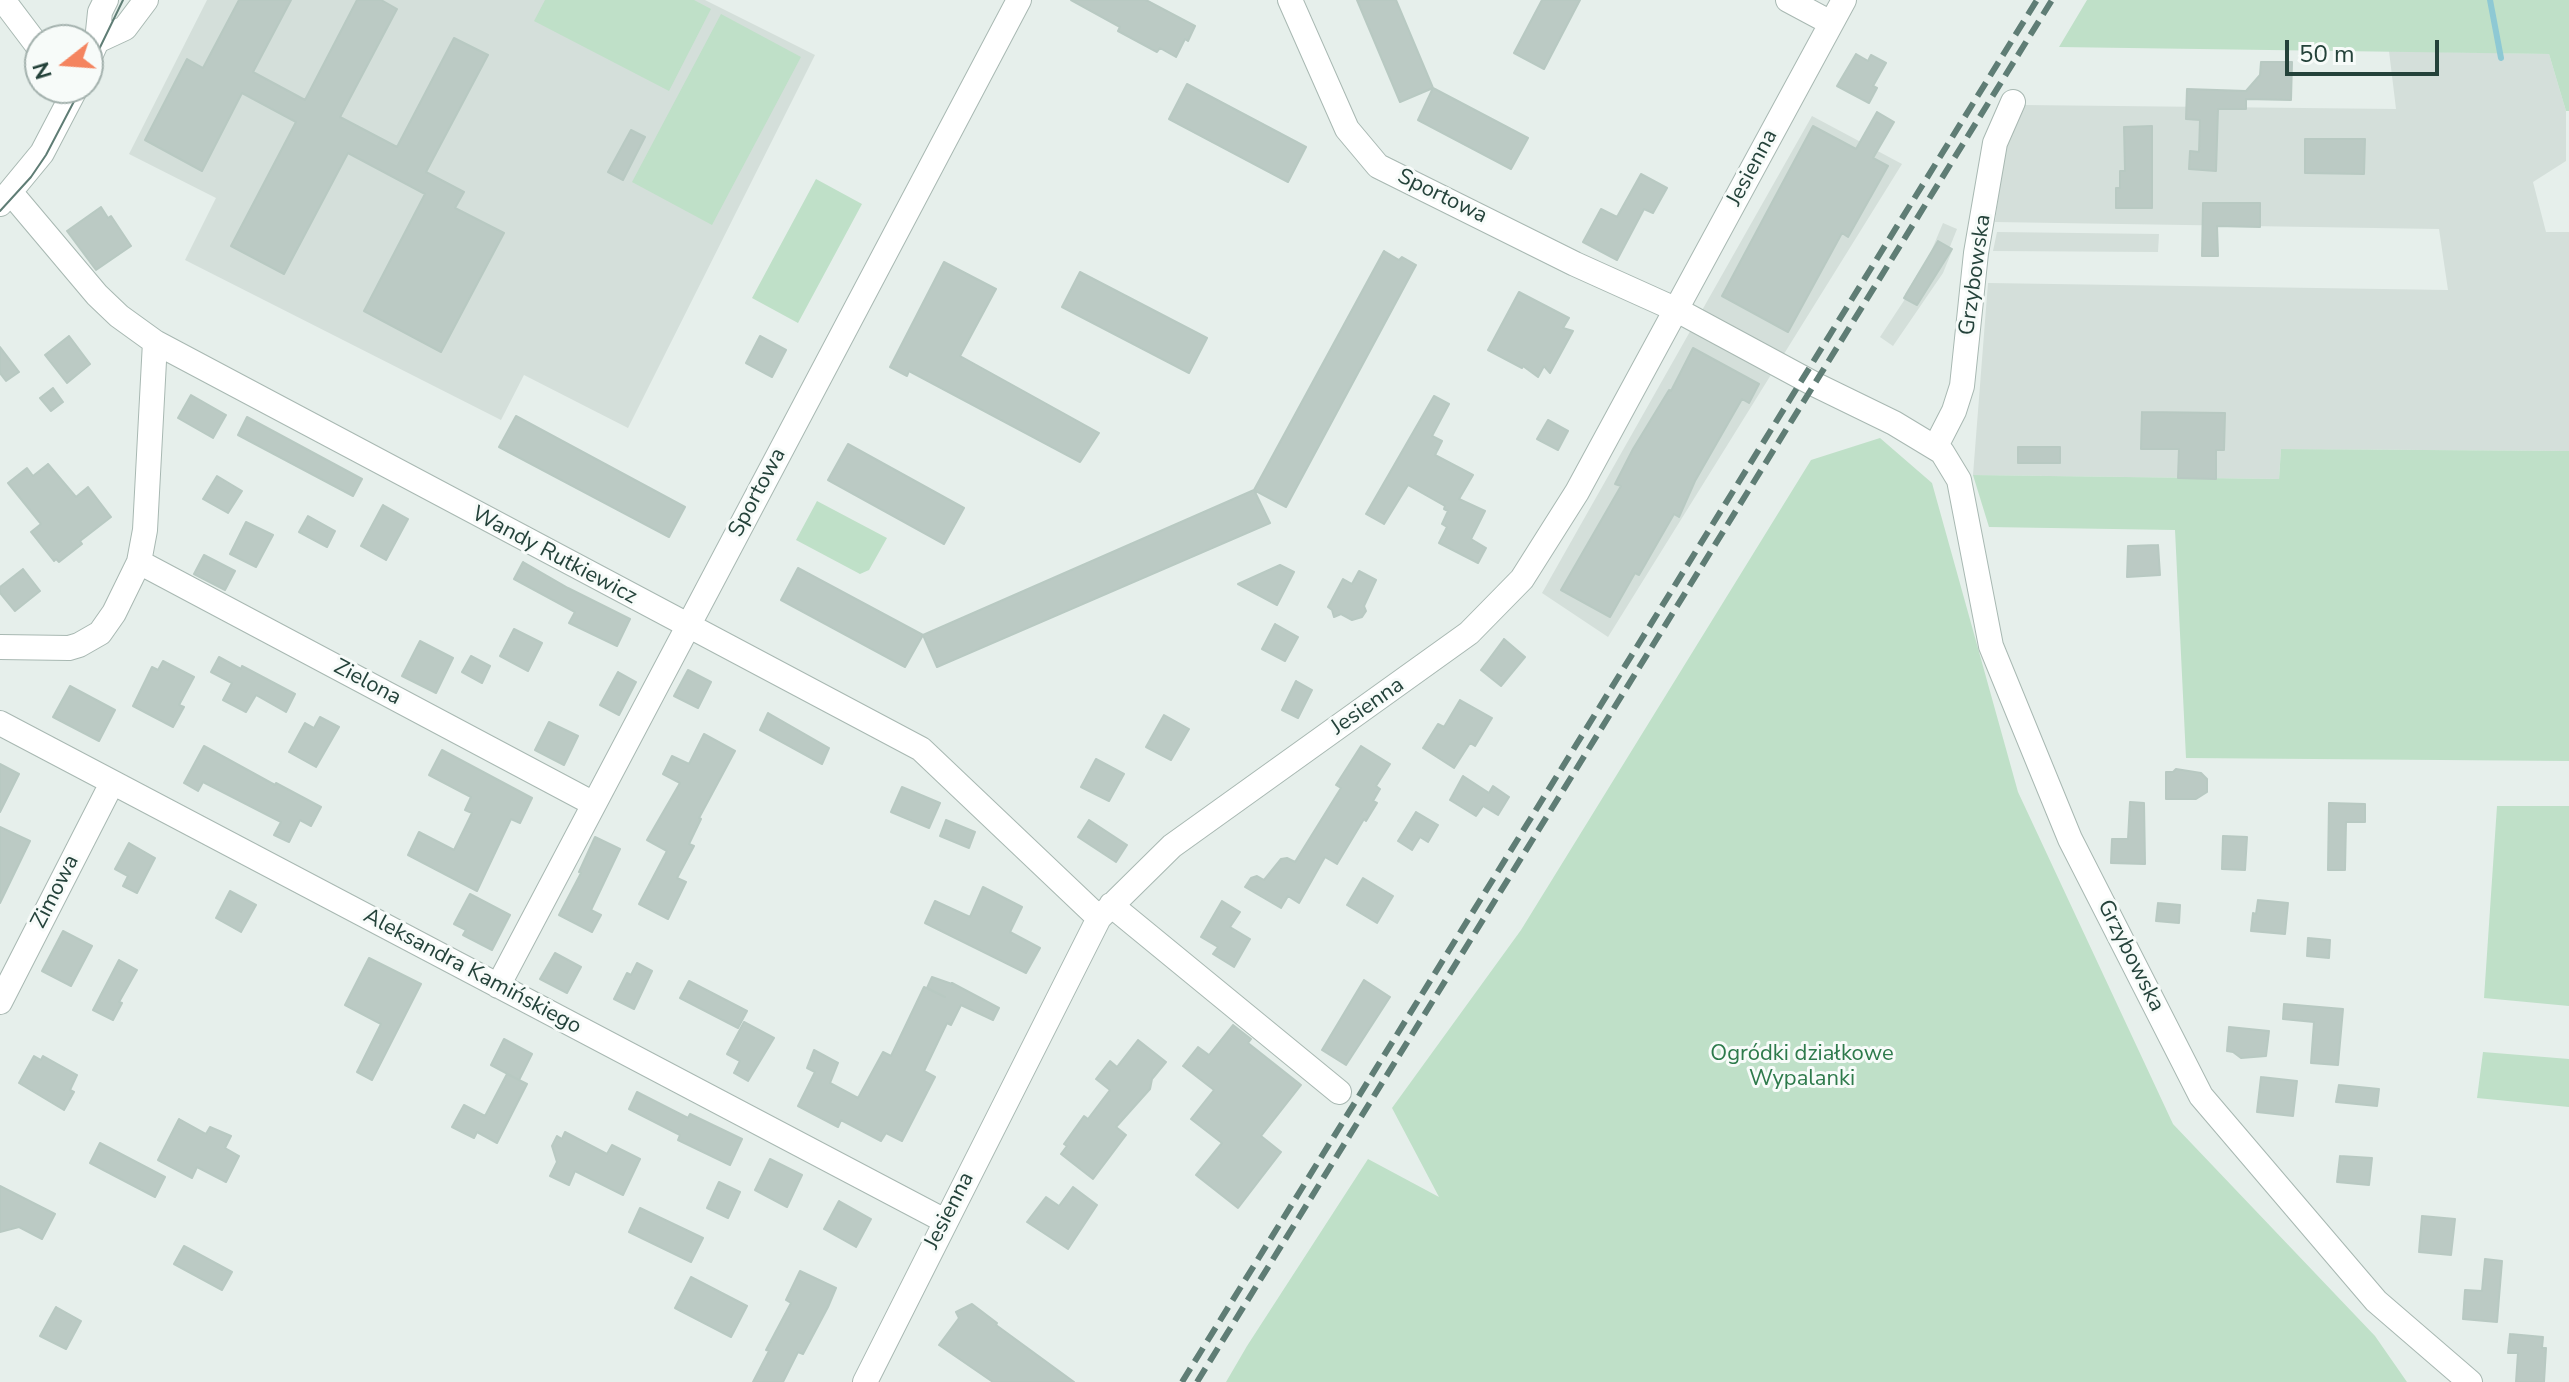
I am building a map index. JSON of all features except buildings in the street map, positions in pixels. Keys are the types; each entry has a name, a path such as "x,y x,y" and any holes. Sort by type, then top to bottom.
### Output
{"street":[{"path":"3,0 24,28"},
{"path":"98,24 106,0"},
{"path":"104,43 125,28 146,0"},
{"name":"Sportowa","path":"498,986 1019,0"},
{"name":"Sportowa","path":"1290,0 1347,129 1378,166 1575,264 1677,310"},
{"path":"1788,0 1831,23"},
{"name":"Jesienna","path":"865,1382 1105,912 1172,846 1469,633 1522,579 1577,492 1844,0"},
{"name":"Grzybowska","path":"1936,446 1954,411 1962,386 1976,253 1995,143 2013,102"},
{"path":"5,199 42,153 68,104"},
{"name":"Wandy Rutkiewicz","path":"5,199 119,316 155,342 921,749 1105,912 1339,1092"},
{"name":"Grzybowska","path":"1677,310 1936,446 1950,462 1959,480 1991,646 2070,839 2201,1096 2376,1301 2470,1382"},
{"path":"0,647 69,648 100,633 114,613 139,562 145,530 155,342"},
{"name":"Zielona","path":"139,562 594,804"},
{"name":"Aleksandra Kamińskiego","path":"0,723 945,1221"},
{"name":"Zimowa","path":"0,1002 112,783"}],"shaded area":[{"path":"207,0 705,0 815,55 628,428 524,375 501,420 185,260 216,198 129,154"},
{"path":"2389,51 2549,54 2566,111 2566,161 2533,182 2546,232 2569,232 2569,451 2281,449 2279,479 1973,475 1988,283 2448,290 2439,229 1995,222 2005,144 2024,105 2396,109"},
{"path":"1812,116 1902,164 1608,637 1542,593"},
{"path":"1943,223 1957,229 1949,249 1952,251 1943,273 1893,346 1880,337 1907,296 1905,294 1930,254"},
{"path":"1997,232 2159,234 2158,252 1993,251"}],"green space":[{"path":"545,0 694,0 711,9 669,91 534,21"},
{"path":"2087,0 2569,0 2569,111 2566,111 2549,54 2059,47"},
{"path":"721,14 801,57 712,225 632,182"},
{"path":"816,179 862,204 798,323 752,298"},
{"name":"Ogródki działkowe Wypalanki","path":"1880,438 1932,483 2018,792 2173,1124 2375,1336 2407,1382 1226,1382 1368,1159 1439,1197 1392,1108 1521,930 1811,460"},
{"path":"2281,449 2569,451 2569,761 2186,758 2175,530 1989,527 1973,475 2279,479"},
{"path":"817,501 887,538 869,570 860,574 796,540"},
{"path":"2497,806 2569,806 2569,1006 2484,998"},
{"path":"2483,1052 2569,1059 2569,1107 2477,1098"}],"waterway":[{"path":"2490,0 2501,58"}],"tram line":[{"path":"104,39 123,0"},
{"path":"0,211 46,155 73,104"}],"railway":[{"path":"1182,1382 2037,0"},
{"path":"1197,1382 2052,0"}]}
